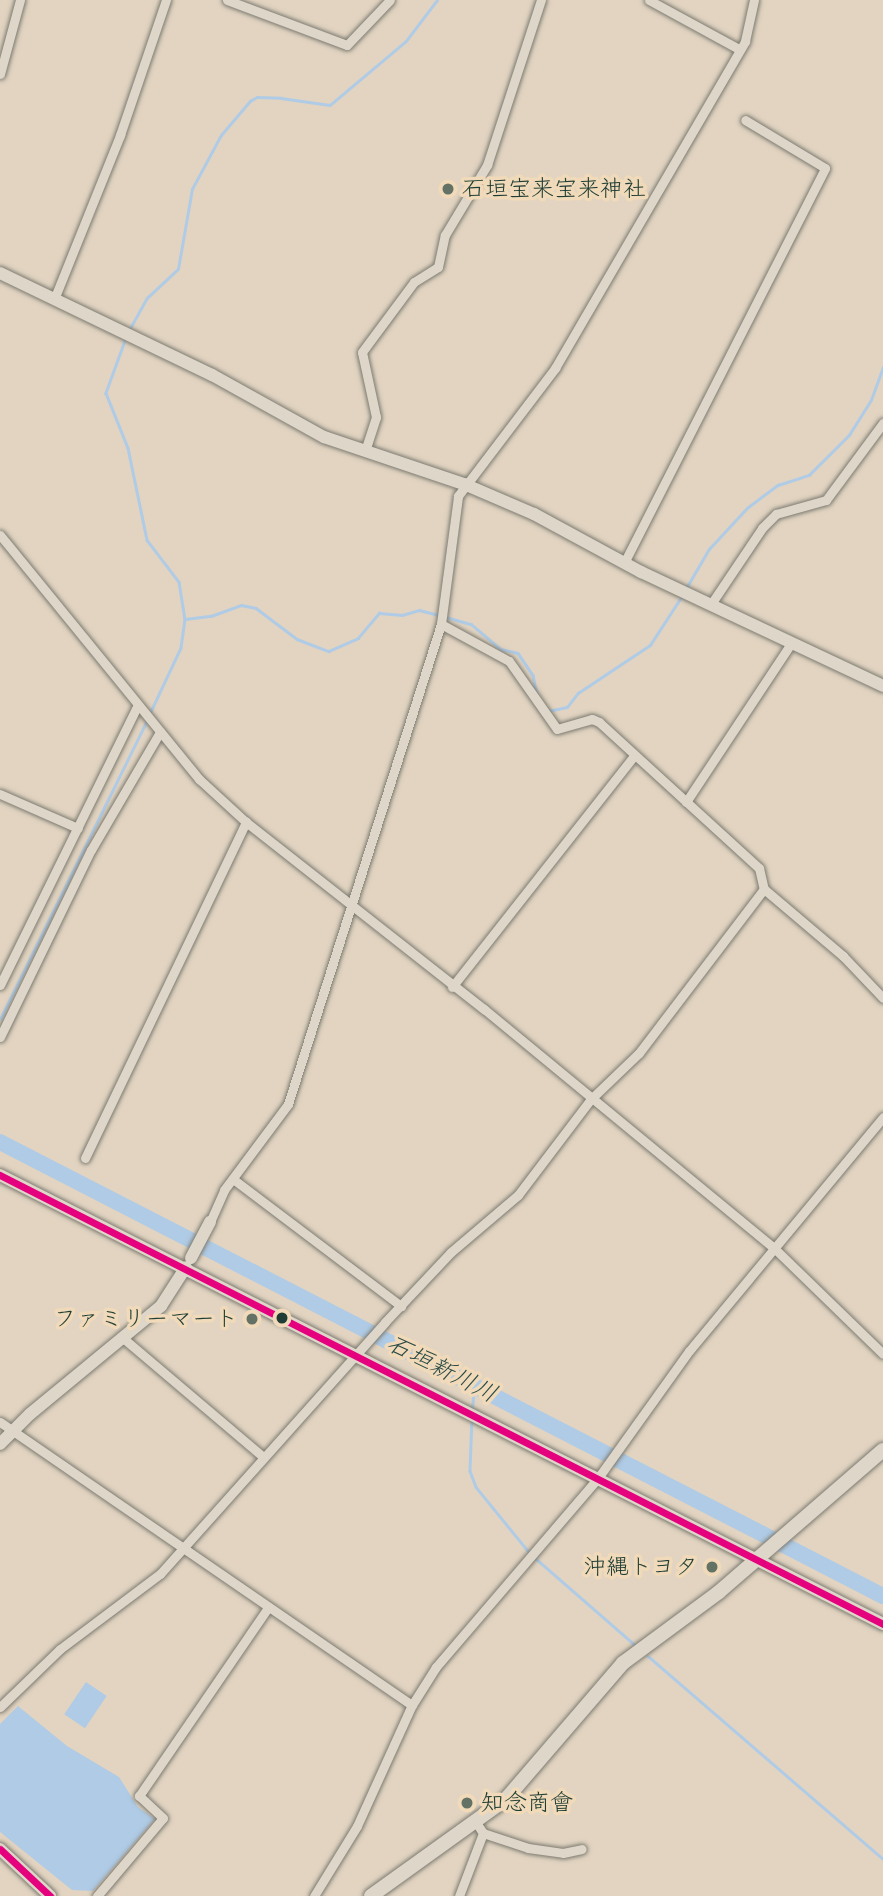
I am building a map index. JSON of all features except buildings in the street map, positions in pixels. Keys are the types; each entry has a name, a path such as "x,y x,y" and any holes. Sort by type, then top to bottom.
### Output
{"main road":[{"path":"371,1896 480,1829 623,1664 762,1555 883,1450"}],"street":[{"path":"0,74 20,0"},
{"path":"55,297 120,135 166,0"},
{"path":"227,0 347,45 390,0"},
{"path":"365,451 376,417 362,352 414,282 438,267 451,223 486,165 541,0"},
{"path":"649,0 739,49"},
{"path":"0,1444 5,1426 123,1338 161,1306 189,1263 233,1179 288,1104 441,624 458,496 464,484 555,368 750,29 754,0"},
{"path":"624,563 825,168 745,120"},
{"path":"0,272 212,375 324,437 464,484 534,514 624,563 883,686"},
{"path":"711,604 762,528 776,514 826,500 883,423"},
{"path":"0,535 199,779 246,822 773,1247 883,1354"},
{"path":"441,624 509,662 556,729 592,719 759,868 764,889 843,956 883,998"},
{"path":"686,802 792,642"},
{"path":"0,985 138,705"},
{"path":"0,1037 91,850 160,732"},
{"path":"452,987 634,756"},
{"path":"0,794 78,828"},
{"path":"85,1158 246,822"},
{"path":"0,1707 60,1649 137,1595 451,1252 518,1195 591,1099 639,1053 764,889"},
{"path":"314,1896 357,1826 412,1705 436,1667 602,1472 689,1351 883,1117"},
{"path":"0,1175 189,1263 602,1472 762,1555 883,1624"},
{"path":"233,1179 401,1306"},
{"path":"123,1338 262,1456"},
{"path":"5,1426 267,1609 412,1705"},
{"path":"97,1896 163,1818 139,1796 267,1609"},
{"path":"459,1896 480,1829 540,1850 563,1853 582,1849"},
{"path":"0,1849 50,1896"}],"water":[{"path":"86,1682 107,1696 85,1728 64,1714"},
{"path":"18,1706 67,1746 119,1777 138,1807 155,1819 93,1891 72,1890 0,1832 0,1724"}],"waterway":[{"path":"128,332 147,298 178,269 192,189 221,135 250,101 257,97 281,98 330,105 406,41 437,0"},
{"path":"126,338 106,393 128,448 147,540 179,582 185,619 181,648 150,714"},
{"path":"685,590 709,549 747,508 778,485 809,475 849,435 871,400 883,367"},
{"path":"548,711 567,707 578,693 650,645 682,596"},
{"path":"185,619 211,616 241,605 256,608 297,639 329,651 358,638 379,613 402,615 419,610 439,615"},
{"path":"446,617 471,624 501,649 518,653 533,675 537,695"},
{"path":"0,1019 147,720"},
{"name":"石垣新川川","path":"0,1142 883,1596"},
{"path":"472,1411 474,1385"},
{"path":"472,1418 470,1471 476,1487 529,1552"},
{"path":"534,1557 634,1644"},
{"path":"648,1656 883,1859"}],"transit line":[{"path":"0,1175 883,1624"},
{"path":"0,1849 50,1896"}],"place":[{"name":"石垣宝来宝来神社","path":"448,189"},
{"name":"ファミリーマート","path":"252,1319"},
{"name":"沖縄トヨタ","path":"712,1567"},
{"name":"知念商會","path":"467,1803"}]}
